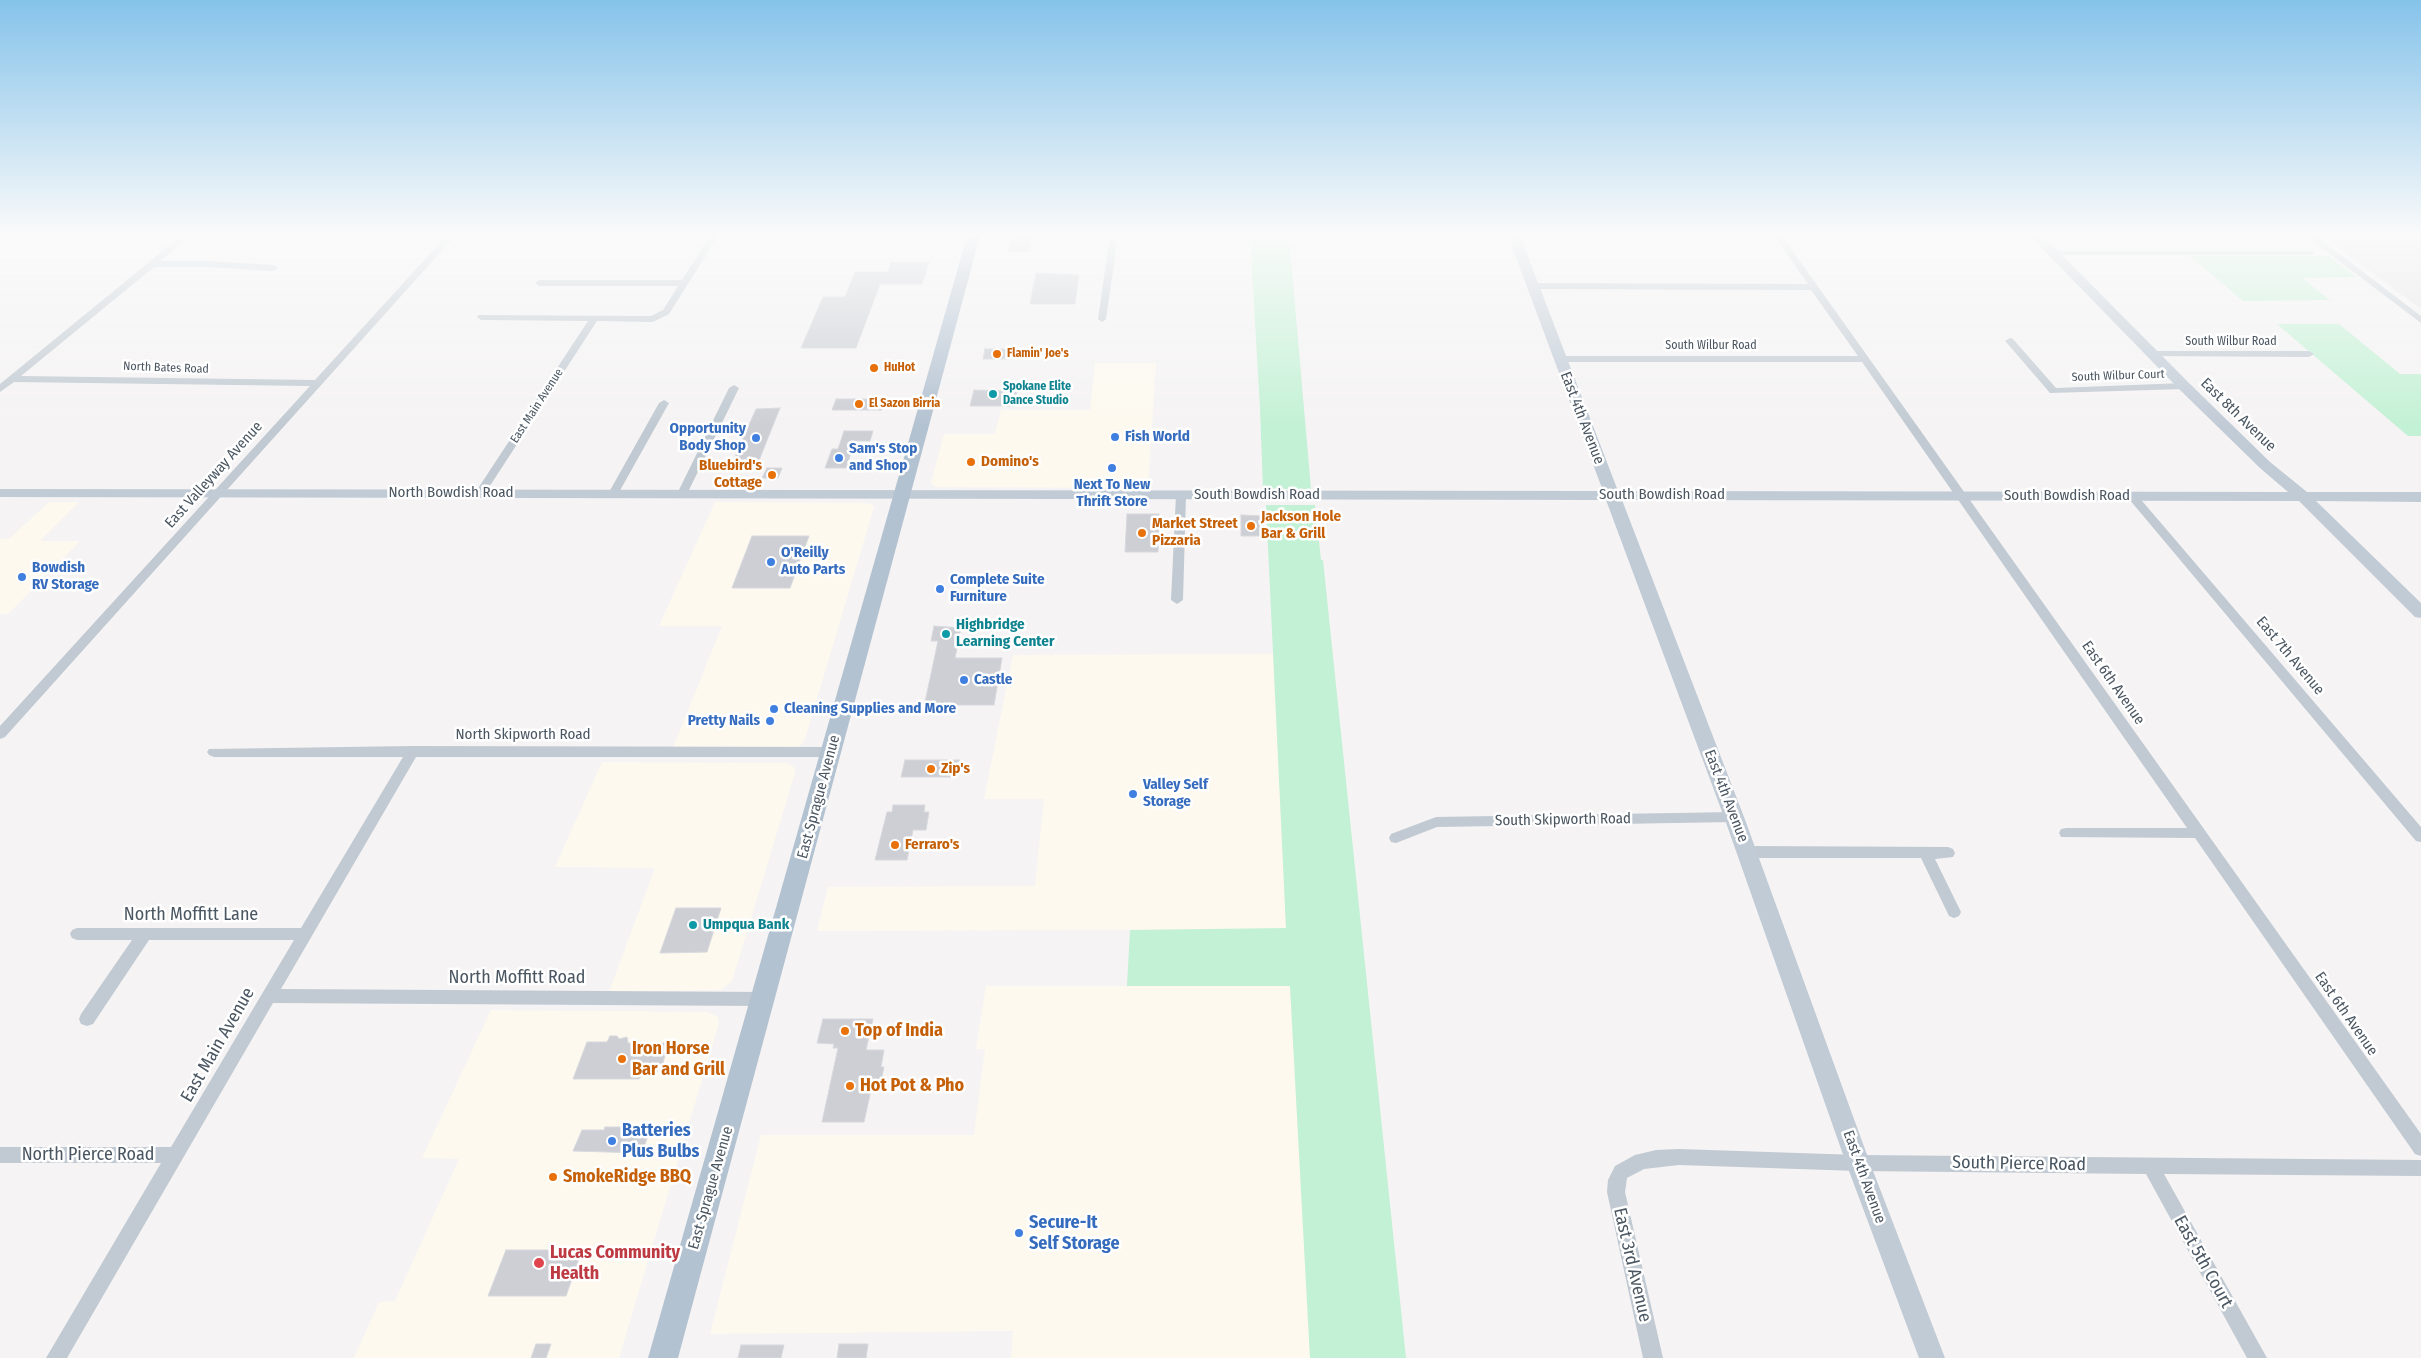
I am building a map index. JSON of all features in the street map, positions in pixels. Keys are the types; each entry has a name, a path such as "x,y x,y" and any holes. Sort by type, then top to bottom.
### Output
{"main road":[{"name":"East Sprague Avenue","path":"664,1358 957,299"}],"street":[{"path":"0,389 109,299"},
{"name":"East Valleyway Avenue","path":"0,734 394,299"},
{"path":"481,317 653,318 666,312 674,299"},
{"path":"1102,319 1105,299"},
{"name":"East 4th Avenue","path":"1537,299 1734,817 1858,1162 1932,1358"},
{"name":"East 6th Avenue","path":"1821,299 2421,1148"},
{"name":"East 8th Avenue","path":"2098,299 2265,465 2303,497 2421,613"},
{"path":"2394,299 2421,320"},
{"name":"East Main Avenue","path":"480,493 594,319"},
{"name":"South Wilbur Court","path":"2010,341 2053,391 2184,386"},
{"name":"South Wilbur Road","path":"2152,354 2309,354"},
{"name":"South Wilbur Road","path":"1560,358 1863,359"},
{"name":"North Bates Road","path":"12,378 318,383"},
{"path":"682,494 734,388"},
{"path":"613,494 664,403"},
{"name":"North Bowdish Road","path":"0,493 903,495"},
{"name":"South Bowdish Road","path":"903,495 2421,497"},
{"path":"1177,600 1181,495"},
{"name":"East 7th Avenue","path":"2133,497 2421,836"},
{"name":"East Main Avenue","path":"56,1358 413,751"},
{"name":"North Skipworth Road","path":"214,752 832,752"},
{"name":"South Skipworth Road","path":"1396,838 1436,822 1734,817"},
{"path":"2066,834 2199,832"},
{"path":"1747,852 1948,853"},
{"path":"1925,853 1954,912"},
{"name":"North Moffitt Lane","path":"77,934 306,934"},
{"path":"87,1019 144,935"},
{"name":"North Moffitt Road","path":"270,996 764,999"},
{"name":"North Pierce Road","path":"0,1155 176,1155"},
{"name":"South Pierce Road","path":"1621,1172 1641,1160 1656,1158 2421,1168"},
{"name":"East 5th Court","path":"2150,1165 2256,1358"},
{"name":"East 3rd Avenue","path":"1621,1172 1617,1180 1618,1206 1653,1358"}],"shaded area":[{"path":"2408,299 2421,299 2421,309"},
{"path":"1095,363 1156,363 1148,488 936,487 931,483 944,434 995,434 1001,410 1090,410"},
{"name":"Bowdish RV Storage","path":"49,502 79,502 40,541 80,541 8,614 0,614 0,539 9,539"},
{"path":"715,502 865,503 871,504 874,507 805,739 800,746 792,748 673,748 722,626 659,626"},
{"name":"Valley Self Storage","path":"1274,654 1286,929 817,931 828,887 1035,886 1044,799 984,799 1013,655"},
{"path":"602,762 786,763 794,767 795,773 732,981 721,990 609,992 655,868 555,867"},
{"name":"Secure-It Self Storage","path":"986,986 1290,986 1310,1358 1011,1358 1013,1331 710,1334 761,1135 974,1135 985,1049 976,1049"},
{"path":"491,1010 708,1012 718,1017 719,1023 619,1358 354,1358 379,1302 395,1301 459,1159 422,1158"}],"green space":[{"path":"1254,299 1295,299 1311,489 1263,489"},
{"path":"2241,299 2330,300 2243,301"},
{"path":"2277,324 2339,324 2400,374 2421,374 2421,436 2408,436"},
{"path":"1266,505 1315,505 1321,560 1323,560 1406,1358 1310,1358 1290,986 1127,986 1130,930 1286,928"}],"building":[{"path":"822,299 874,299 856,348 801,348"},
{"path":"1031,299 1076,299 1075,304 1030,304"},
{"name":"Flamin' Joe's","path":"985,349 1012,349 1010,359 983,359"},
{"name":"Spokane Elite Dance Studio","path":"974,390 1017,391 1014,406 970,406"},
{"name":"El Sazon Birria","path":"836,399 886,399 882,410 832,410"},
{"name":"Opportunity Body Shop","path":"780,408 756,468 730,468 756,409"},
{"path":"844,431 873,431 870,441 855,441 846,468 825,468 832,449 838,449"},
{"name":"Bluebird's Cottage","path":"767,468 782,468 778,478 762,478"},
{"name":"Market Street Pizzaria","path":"1127,514 1159,514 1158,552 1125,552"},
{"name":"Jackson Hole Bar & Grill","path":"1241,515 1263,516 1264,536 1241,536"},
{"name":"O'Reilly Auto Parts","path":"752,536 809,536 790,588 732,588"},
{"name":"Castle","path":"934,626 961,628 955,658 1002,658 994,705 929,705 925,702 938,641 931,641"},
{"name":"Zip's","path":"905,760 960,760 957,777 901,777"},
{"name":"Ferraro's","path":"893,805 925,805 924,812 929,812 926,830 913,830 907,860 875,860 887,812 892,812"},
{"name":"Umpqua Bank","path":"676,908 721,908 707,952 660,953"},
{"name":"Hot Pot & Pho","path":"823,1019 873,1019 866,1050 884,1050 881,1067 884,1067 879,1090 871,1090 864,1122 822,1122 838,1048 833,1048 834,1044 817,1043"},
{"name":"Iron Horse Bar and Grill","path":"610,1036 617,1036 619,1039 627,1037 628,1043 666,1043 663,1052 666,1052 662,1066 659,1066 656,1075 641,1076 639,1079 573,1079 587,1042 607,1042"},
{"name":"Batteries Plus Bulbs","path":"605,1127 651,1127 642,1153 573,1151 582,1130 604,1130"},
{"name":"Lucas Community Health","path":"506,1250 582,1250 566,1296 488,1296"},
{"path":"536,1344 551,1344 546,1358 531,1358"},
{"path":"839,1344 868,1344 866,1358 837,1358"},
{"path":"741,1345 784,1345 781,1358 738,1358"}],"place":[{"name":"Flamin' Joe's","path":"997,354"},
{"name":"HuHot","path":"874,368"},
{"name":"Spokane Elite Dance Studio","path":"993,394"},
{"name":"El Sazon Birria","path":"859,404"},
{"name":"Fish World","path":"1115,437"},
{"name":"Opportunity Body Shop","path":"756,438"},
{"name":"Sam's Stop and Shop","path":"839,458"},
{"name":"Domino's","path":"971,462"},
{"name":"Next To New Thrift Store","path":"1112,468"},
{"name":"Bluebird's Cottage","path":"772,475"},
{"name":"Jackson Hole Bar & Grill","path":"1251,526"},
{"name":"Market Street Pizzaria","path":"1142,533"},
{"name":"O'Reilly Auto Parts","path":"771,562"},
{"name":"Bowdish RV Storage","path":"22,577"},
{"name":"Complete Suite Furniture","path":"940,589"},
{"name":"Highbridge Learning Center","path":"946,634"},
{"name":"Castle","path":"964,680"},
{"name":"Cleaning Supplies and More","path":"774,709"},
{"name":"Pretty Nails","path":"770,721"},
{"name":"Zip's","path":"931,769"},
{"name":"Valley Self Storage","path":"1133,794"},
{"name":"Ferraro's","path":"895,845"},
{"name":"Umpqua Bank","path":"693,925"},
{"name":"Top of India","path":"845,1031"},
{"name":"Iron Horse Bar and Grill","path":"622,1059"},
{"name":"Hot Pot & Pho","path":"850,1086"},
{"name":"Batteries Plus Bulbs","path":"612,1141"},
{"name":"SmokeRidge BBQ","path":"553,1177"},
{"name":"Secure-It Self Storage","path":"1019,1233"},
{"name":"Lucas Community Health","path":"539,1263"}]}
